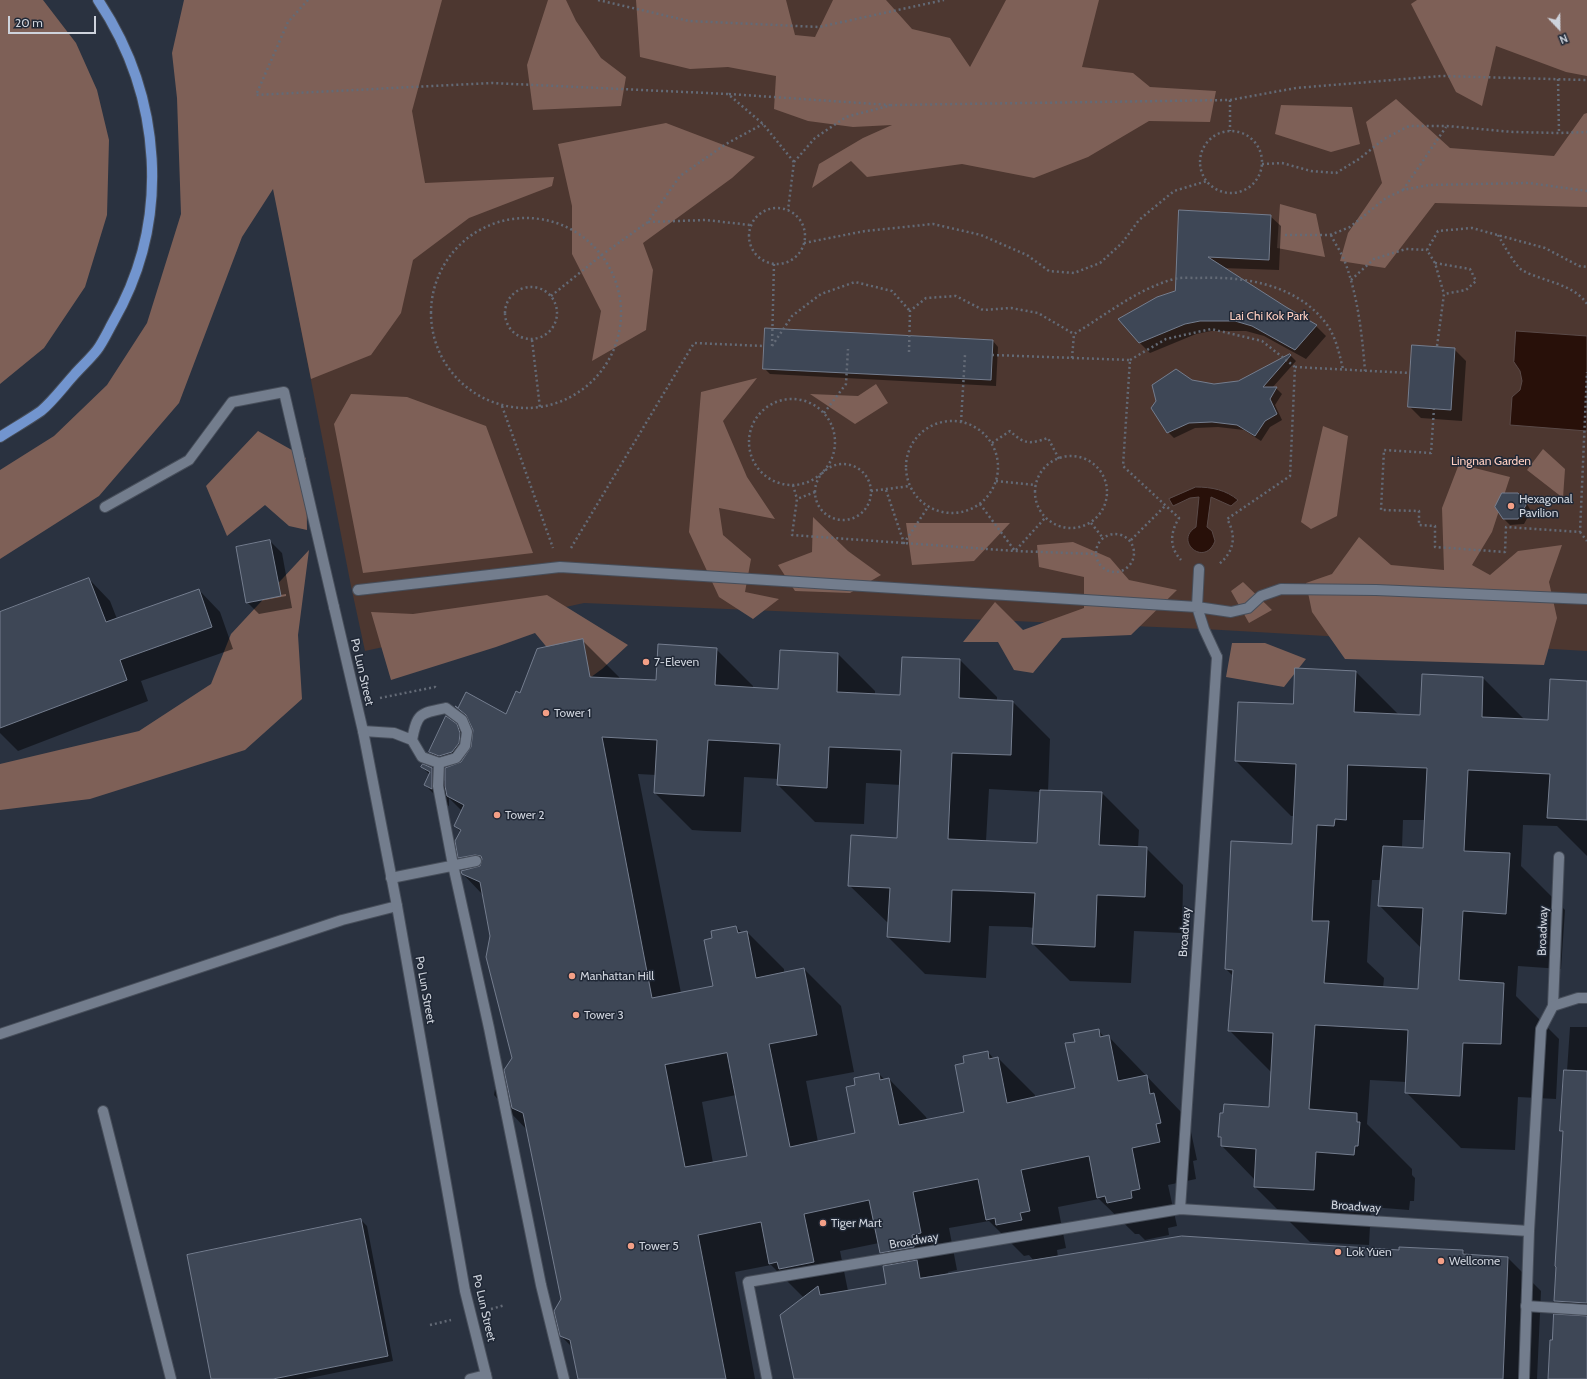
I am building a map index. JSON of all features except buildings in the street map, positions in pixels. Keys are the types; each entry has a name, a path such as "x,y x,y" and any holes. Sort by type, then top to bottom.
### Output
{"main road":[{"path":"0,437 42,410 97,350 125,301 142,254 150,213 153,174 149,125 138,82 122,41 98,0"}],"street":[{"name":"Po Lun Street","path":"105,506 188,460 232,402 284,392 363,731 397,906 466,1291 487,1377"},
{"path":"358,590 560,567 1197,607 1231,612 1248,608 1261,596 1282,589 1376,590 1587,599"},
{"path":"1197,607 1199,569"},
{"name":"Broadway","path":"1180,1208 1216,657 1204,629 1197,607"},
{"path":"363,731 394,733 412,740 422,757 439,763 456,758 465,746 467,732 462,720 446,708 424,712 415,722 412,740"},
{"path":"439,763 438,786 453,865 489,1028 542,1285 564,1379"},
{"name":"Broadway","path":"1524,1379 1529,1231 1541,1029 1553,1006 1559,857"},
{"path":"391,878 476,861"},
{"path":"0,1034 342,920 397,906"},
{"path":"1553,1006 1578,998 1587,998"},
{"path":"103,1112 171,1379"},
{"name":"Broadway","path":"767,1379 748,1282 1180,1208 1529,1231"},
{"path":"1526,1306 1587,1310"},
{"path":"470,1379 487,1377"}],"path":[{"path":"308,0 288,22 256,95 492,83 728,94 892,105 1230,100 1296,88 1441,76 1587,80"},
{"path":"598,0 689,21 819,27 944,0"},
{"path":"1558,79 1559,134"},
{"path":"728,94 763,124 794,162"},
{"path":"1230,100 1230,131"},
{"path":"788,210 794,162 815,138 846,117 892,105"},
{"path":"551,296 603,254 648,222 680,176 726,144 763,124"},
{"path":"1262,164 1282,163 1312,171 1336,173 1359,159 1384,139 1409,126 1447,126 1513,132 1559,134 1587,132"},
{"path":"1402,190 1447,126"},
{"path":"1230,131 1241,132 1250,137 1257,144 1261,153 1262,164 1257,178 1246,189 1235,192 1225,192 1215,188 1207,181 1202,172 1200,163 1202,153 1212,138 1221,133 1230,131"},
{"path":"804,243 865,231 933,224 981,236 1027,255 1049,271 1074,273 1100,263 1122,243 1138,220 1174,191 1207,181"},
{"path":"1285,235 1330,235 1350,227 1386,198 1402,190 1429,185 1529,183 1587,191"},
{"path":"770,208 788,210 795,214 800,220 803,227 804,243 796,256 782,264 765,262 752,250 748,233 750,224 762,211 770,208"},
{"path":"515,217 548,219 578,232 603,254 618,283 623,316 616,349 598,377 571,397 540,408 502,406 472,392 448,369 434,339 430,306 438,274 457,247 483,227 515,217"},
{"path":"648,222 706,220 750,224"},
{"path":"1427,250 1438,231 1472,228 1545,248 1579,266 1587,267"},
{"path":"1498,234 1520,270 1556,283 1582,296 1587,304"},
{"path":"1330,235 1345,261 1351,280 1361,324 1365,371"},
{"path":"1351,280 1374,260 1406,249 1427,250"},
{"path":"1427,250 1435,263 1444,294 1437,346"},
{"path":"1435,263 1470,269 1476,281 1466,290 1444,294"},
{"path":"774,264 772,346 792,316 821,294 855,282 892,291 910,311 909,352"},
{"path":"1074,334 1127,300 1152,287 1175,279 1209,277 1235,278 1259,282 1287,292 1310,307 1325,322 1337,342 1343,369"},
{"path":"527,287 536,287 544,290 556,303 558,311 555,323 548,334 541,338 532,340 523,339 515,335 505,320 504,311 506,303 511,295 518,290 527,287"},
{"path":"910,311 926,298 956,296 983,310 1011,308 1038,313 1074,334"},
{"path":"992,354 1130,360 1166,339 1211,329 1262,340 1295,367 1410,373"},
{"path":"1072,358 1074,334"},
{"path":"532,340 540,408"},
{"path":"560,567 694,343 764,346"},
{"path":"824,413 846,384 848,349"},
{"path":"961,422 965,355"},
{"path":"1130,360 1123,466 1179,518 1173,527 1171,537 1176,555 1190,566 1199,569 1218,565 1231,551 1234,540 1231,524 1227,519 1290,476 1295,367"},
{"path":"1587,372 1580,532 1587,541"},
{"path":"824,413 813,404 799,399 785,399 771,404 760,413 751,425 748,439 750,454 755,467 765,477 779,484 793,486 804,484 815,479 824,472 836,466 849,465 858,468 869,482 871,491 870,500 866,508 860,514 844,520 835,518 824,512 817,501 815,492 816,485 824,472 831,461 835,449 835,436 832,424 824,413"},
{"path":"502,406 560,567"},
{"path":"1434,408 1431,453 1384,450 1381,510 1420,511 1419,525 1435,526 1435,547 1505,552 1506,527 1580,532"},
{"path":"947,421 961,422 973,426 984,433 992,443 997,455 999,468 996,481 990,494 980,504 968,510 954,513 940,512 928,507 917,498 910,486 906,472 906,458 911,444 920,433 933,425 947,421"},
{"path":"992,443 1010,430 1025,442 1036,442 1048,438 1059,459"},
{"path":"1070,456 1082,458 1093,463 1101,472 1106,482 1108,494 1107,499 1099,516 1091,523 1079,528 1067,529 1055,525 1045,518 1038,508 1035,497 1036,485 1040,474 1048,464 1059,459 1070,456"},
{"path":"996,481 1036,485"},
{"path":"793,486 797,499 792,535 1015,551 1096,554"},
{"path":"871,491 910,486"},
{"path":"1582,488 1587,488"},
{"path":"886,490 904,543"},
{"path":"797,499 815,492"},
{"path":"980,504 1015,551"},
{"path":"1130,540 1165,506"},
{"path":"904,543 928,507"},
{"path":"1015,551 1045,518"},
{"path":"1091,523 1103,538"},
{"path":"1120,534 1130,540 1134,546 1134,559 1130,565 1125,569 1113,572 1107,570 1097,561 1096,554 1098,543 1103,538 1108,535 1120,534"},
{"path":"380,698 386,696"}],"green space":[{"name":"Lai Chi Kok Park","path":"237,0 1587,0 1587,651 1204,629 584,603 365,651"}],"shaded area":[{"path":"0,0 43,0 76,43 97,90 109,140 107,215 85,287 44,348 0,384"},
{"path":"184,0 442,0 412,111 425,183 554,177 552,186 469,218 413,260 401,313 371,355 311,379 273,189 242,237 179,403 99,496 0,559 0,470 54,436 107,385 147,323 181,214 177,98 172,53"},
{"path":"548,0 566,0 576,21 601,58 626,77 621,106 533,110 527,65"},
{"path":"636,0 786,0 795,35 815,37 833,0 886,0 912,29 950,38 970,67 1006,0 1099,0 1082,67 1133,73 1150,87 1216,91 1210,122 1149,121 1088,157 1034,178 962,164 867,177 851,161 812,188 819,164 863,138 892,125 853,127 808,121 774,109 776,76 728,67 690,69 640,57"},
{"path":"1417,0 1587,0 1587,76 1566,72 1496,46 1482,106 1456,92 1411,4"},
{"path":"1396,99 1450,148 1554,156 1584,114 1587,113 1587,207 1435,203 1385,268 1340,261 1348,233 1382,183 1366,122"},
{"path":"1281,105 1352,107 1360,144 1331,152 1275,134"},
{"path":"666,123 755,157 732,178 643,243 653,270 646,330 592,361 601,311 572,254 572,206 558,144"},
{"path":"1280,204 1316,214 1325,257 1277,248"},
{"path":"1516,331 1587,336 1587,431 1510,425 1512,397 1520,390 1522,381 1520,371 1514,362"},
{"path":"757,378 723,421 747,477 775,519 719,508 723,535 751,559 745,592 779,599 753,619 719,597 689,532 701,392"},
{"path":"876,384 888,403 855,424 810,394 858,396"},
{"path":"351,394 407,397 486,426 533,553 363,573 334,424"},
{"path":"1323,426 1348,436 1337,516 1311,529 1301,522"},
{"path":"258,431 306,458 307,530 289,526 265,505 227,536 206,486"},
{"path":"1543,449 1565,469 1563,498 1527,470"},
{"path":"1459,464 1510,477 1492,532 1472,565 1490,575 1518,551 1562,545 1549,582 1557,618 1544,665 1345,659 1312,612 1306,583 1332,574 1359,537 1391,565 1444,570 1442,508"},
{"path":"1196,487 1218,490 1229,494 1238,500 1231,506 1211,497 1207,527 1212,531 1215,541 1210,549 1205,552 1199,552 1193,549 1189,545 1188,539 1190,533 1196,527 1199,497 1190,498 1173,506 1169,499"},
{"path":"813,517 848,551 881,575 850,593 795,591 778,565 812,552"},
{"path":"906,523 1010,523 974,561 912,565"},
{"path":"1073,542 1110,558 1129,580 1177,590 1131,635 1062,638 1033,673 1014,670 998,642 963,642 995,602 1023,630 1084,608 1084,577 1039,567 1037,545"},
{"path":"309,550 298,635 302,699 245,750 90,799 0,810 0,764 139,731 211,684 231,634"},
{"path":"1243,582 1272,610 1249,623 1231,591"},
{"path":"547,595 628,645 602,669 579,686 535,633 496,647 391,680 371,612 413,614"},
{"path":"1232,643 1265,643 1306,659 1284,687 1226,677"}],"place":[{"name":"Hexagonal Pavilion","path":"1511,506"},
{"name":"7-Eleven","path":"646,662"},
{"name":"Tower 1","path":"546,713"},
{"name":"Tower 2","path":"497,815"},
{"name":"Manhattan Hill","path":"572,976"},
{"name":"Tower 3","path":"576,1015"},
{"name":"Tiger Mart","path":"823,1223"},
{"name":"Tower 5","path":"631,1246"},
{"name":"Lok Yuen","path":"1338,1252"},
{"name":"Wellcome","path":"1441,1261"}],"park label":[{"name":"Lingnan Garden","path":"1491,461"}]}
